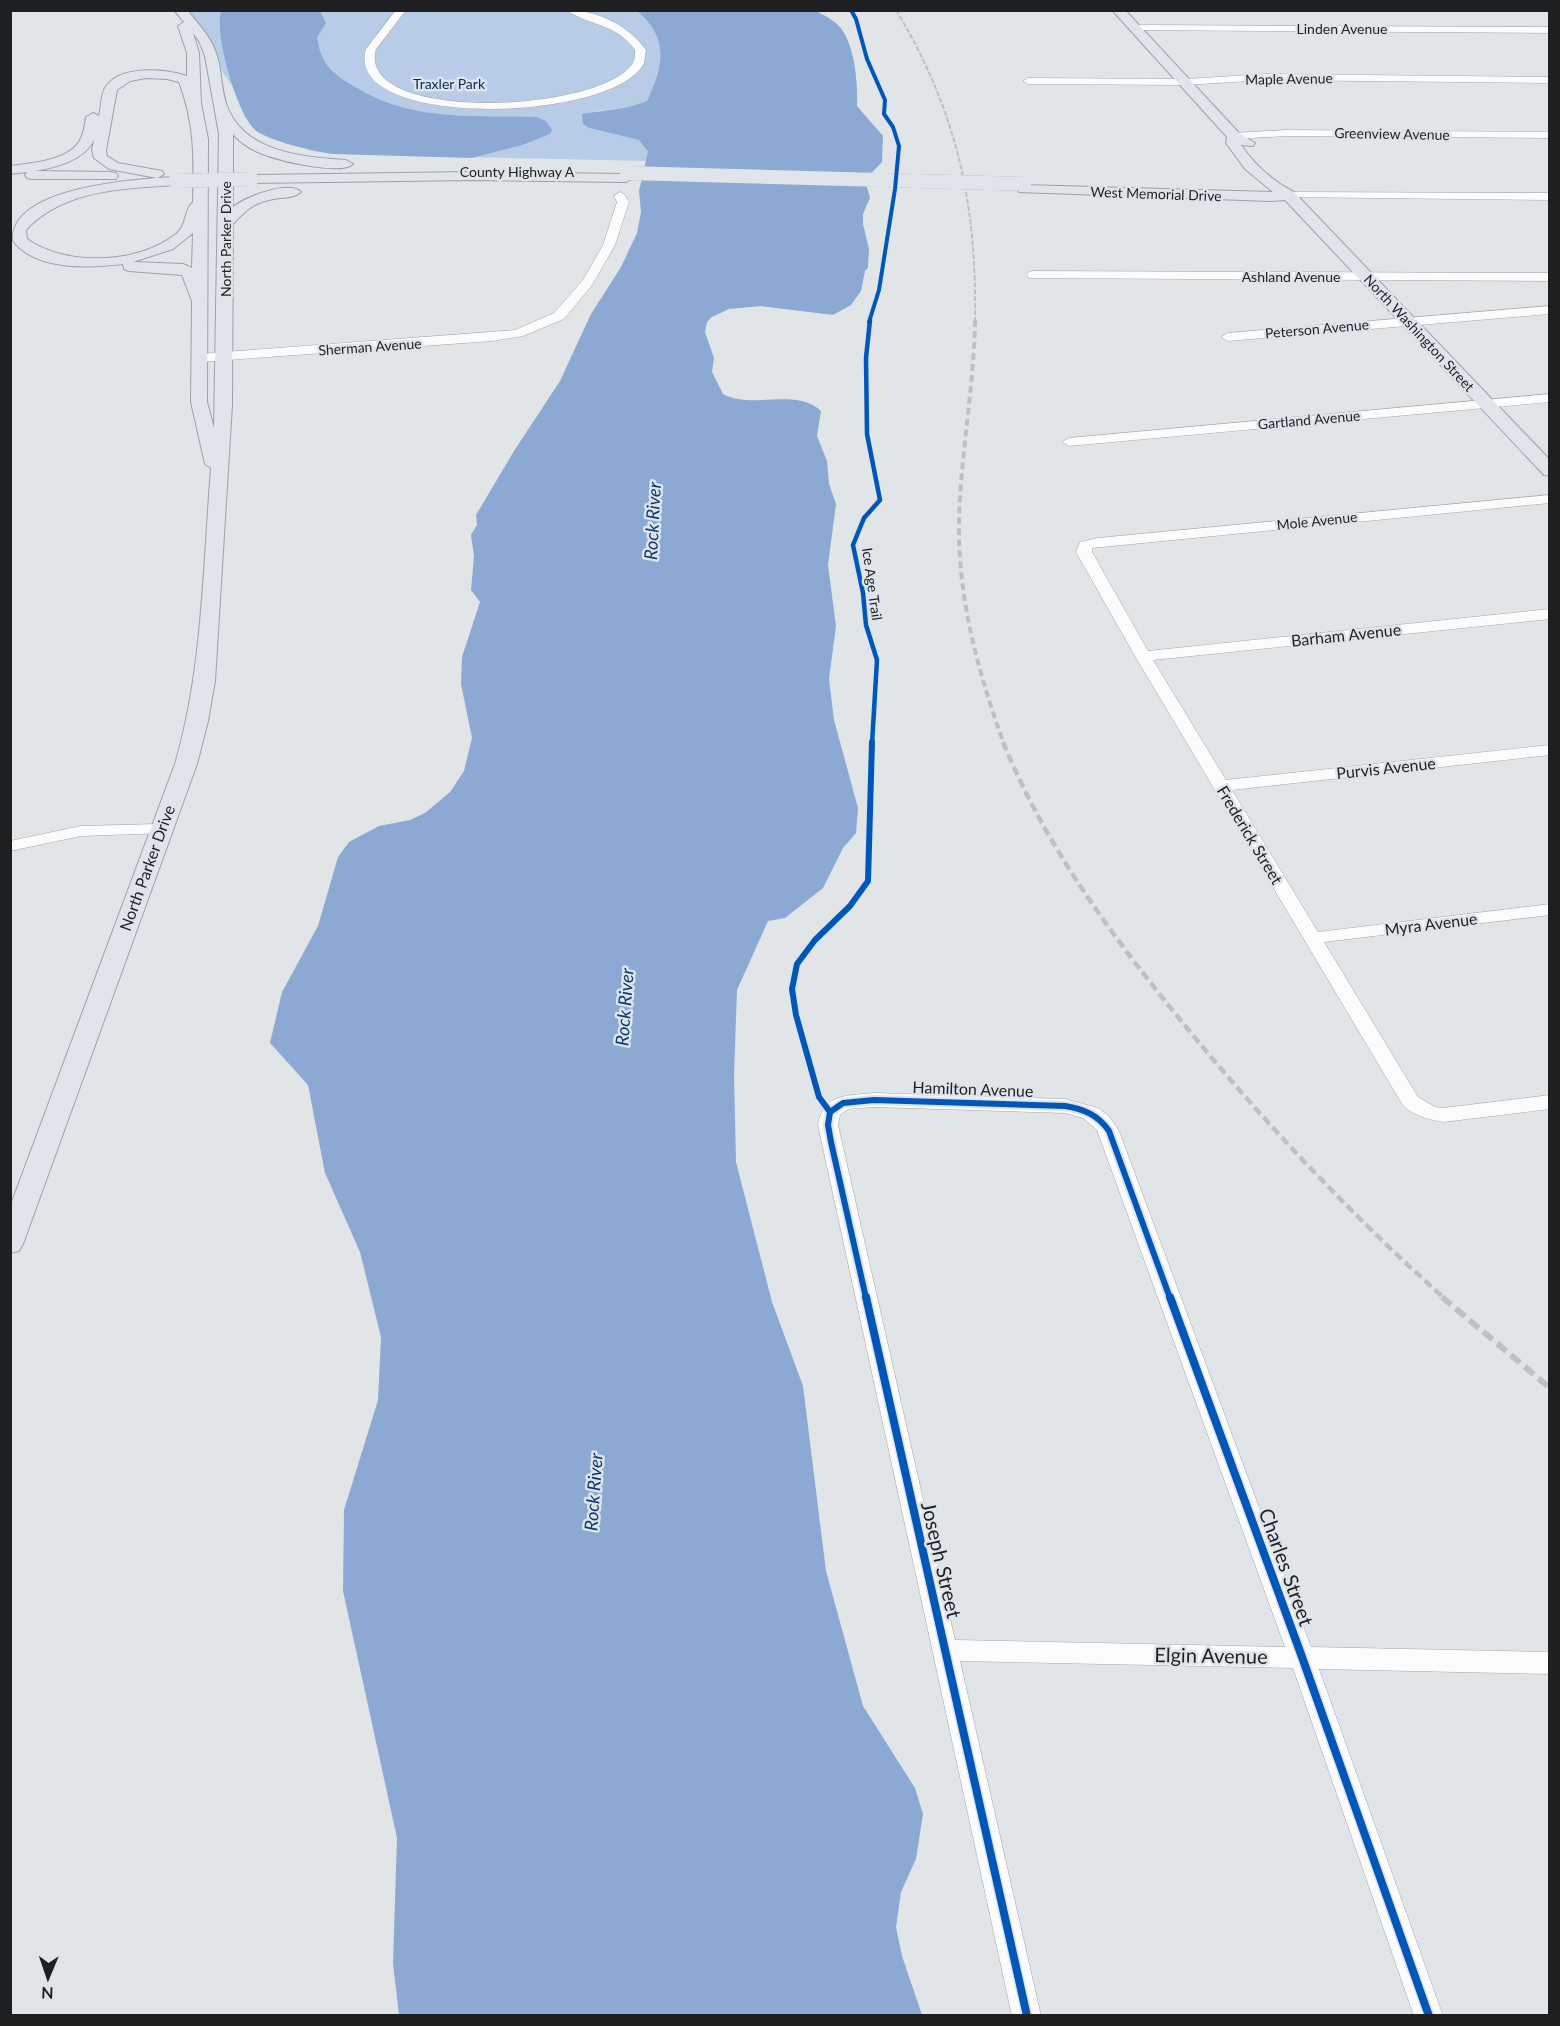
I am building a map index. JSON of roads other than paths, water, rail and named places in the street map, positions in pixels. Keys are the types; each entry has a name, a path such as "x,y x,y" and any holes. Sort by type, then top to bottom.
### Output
{"main road":[{"name":"North Parker Drive","path":"179,10 193,53 194,104 201,139 199,402 218,478"},
{"name":"North Parker Drive","path":"10,1244 160,829 186,764 198,721 205,681 226,357 225,134 215,69 205,40 179,10"},
{"name":"North Washington Street","path":"1118,10 1234,135 1247,142 1290,189 1289,195"},
{"path":"181,53 185,49 187,35"},
{"path":"10,170 44,165 80,151 87,142 98,92 102,85 114,75 167,60"},
{"path":"142,67 165,65 194,67 208,72 217,82"},
{"path":"176,178 114,166 101,158 99,150 111,89 118,82 129,78 169,75 185,80 194,104"},
{"path":"221,108 246,139 261,148 291,157 348,165 543,174"},
{"name":"North Washington Street","path":"1234,135 1233,143 1246,160 1273,188 1289,195 1550,471"},
{"path":"1225,190 1254,183 1255,176 1246,160"},
{"path":"226,223 245,203 268,195 543,174"},
{"name":"County Highway A","path":"10,180 543,174 1024,187"},
{"name":"County Highway A","path":"10,175 176,178"},
{"path":"176,178 100,189 58,200 29,216 19,229 20,241 25,247 42,255 69,260 103,261 137,256 168,246 184,235 190,228 199,198"},
{"name":"West Memorial Drive","path":"1024,187 1271,198 1289,195"},
{"name":"West Memorial Drive","path":"1024,187 1265,191 1289,195"},
{"path":"97,266 201,255 226,243"},
{"path":"10,249 19,256 45,263 183,268 189,272 200,302"}],"street":[{"path":"401,10 382,33 370,55 369,65 377,78 390,87 414,97 445,104 477,106 537,103 575,96 609,85 639,65 642,57 641,48 631,34 601,19 571,10"},
{"name":"Linden Avenue","path":"1134,28 1550,30"},
{"name":"Maple Avenue","path":"1028,81 1186,82 1265,77 1550,80"},
{"name":"Greenview Avenue","path":"1234,135 1286,133 1550,135"},
{"name":"West Memorial Drive","path":"1289,195 1550,197"},
{"name":"Sherman Avenue","path":"199,358 492,337 540,325 559,316 588,282 609,245 623,202 620,196"},
{"name":"Ashland Avenue","path":"1033,275 1550,277"},
{"name":"Peterson Avenue","path":"1228,337 1550,310"},
{"name":"Gartland Avenue","path":"1069,442 1550,398"},
{"name":"Mole Avenue","path":"1085,545 1550,499"},
{"name":"Frederick Street","path":"1085,545 1084,552 1143,656 1411,1102 1430,1113 1456,1114 1550,1102"},
{"name":"Barham Avenue","path":"1143,656 1550,614"},
{"name":"Purvis Avenue","path":"1222,786 1550,750"},
{"path":"10,846 81,831 160,829"},
{"name":"Myra Avenue","path":"1312,938 1550,909"},
{"name":"Hamilton Avenue","path":"830,1112 843,1103 874,1100 1065,1106 1087,1109 1103,1121 1109,1131"},
{"name":"Joseph Street","path":"830,1112 828,1125 831,1142 1027,2016"},
{"name":"Charles Street","path":"1109,1131 1302,1657 1429,2016"},
{"name":"Elgin Avenue","path":"945,1650 1550,1663"}],"water":[{"path":"320,11 326,23 317,37 325,62 341,78 378,99 400,107 444,115 536,117 546,121 552,130 550,134 522,145 472,158 334,154 305,149 275,140 258,132 250,124 229,76 220,23 221,12"},
{"name":"Rock River","path":"637,11 816,11 835,22 845,35 854,65 857,106 883,136 882,162 865,180 870,198 863,214 869,249 868,268 865,271 861,291 851,305 833,315 761,306 729,309 712,317 707,322 705,332 714,358 712,372 723,394 747,400 799,400 821,411 817,436 827,461 829,484 836,504 828,565 836,626 829,679 834,720 858,808 856,833 843,848 823,888 785,918 768,921 737,990 734,1075 736,1162 772,1302 803,1386 826,1571 863,1706 915,1788 923,1814 916,1859 901,1892 896,1927 902,1956 922,2015 399,2015 393,1964 397,1838 343,1591 344,1510 378,1400 381,1337 360,1252 325,1173 308,1085 270,1043 282,992 318,926 338,857 349,842 379,826 410,820 425,813 450,792 464,771 472,738 461,684 462,657 480,602 471,590 474,556 471,535 477,525 476,515 560,381 591,314 621,267 637,233 641,212 639,191 648,152 639,140 589,128 583,124 582,114 629,107 647,101 660,65 659,43 648,21"}],"railway":[{"path":"896,10 934,85 959,160 972,238 975,320"},
{"path":"975,320 961,484 959,539 964,592 973,643 1004,744"},
{"path":"1003,742 1038,816 1059,852 1103,920 1152,985 1209,1055 1305,1163 1373,1232 1444,1298"},
{"path":"1442,1297 1550,1388"}],"park label":[{"name":"Traxler Park","path":"449,84"}]}
